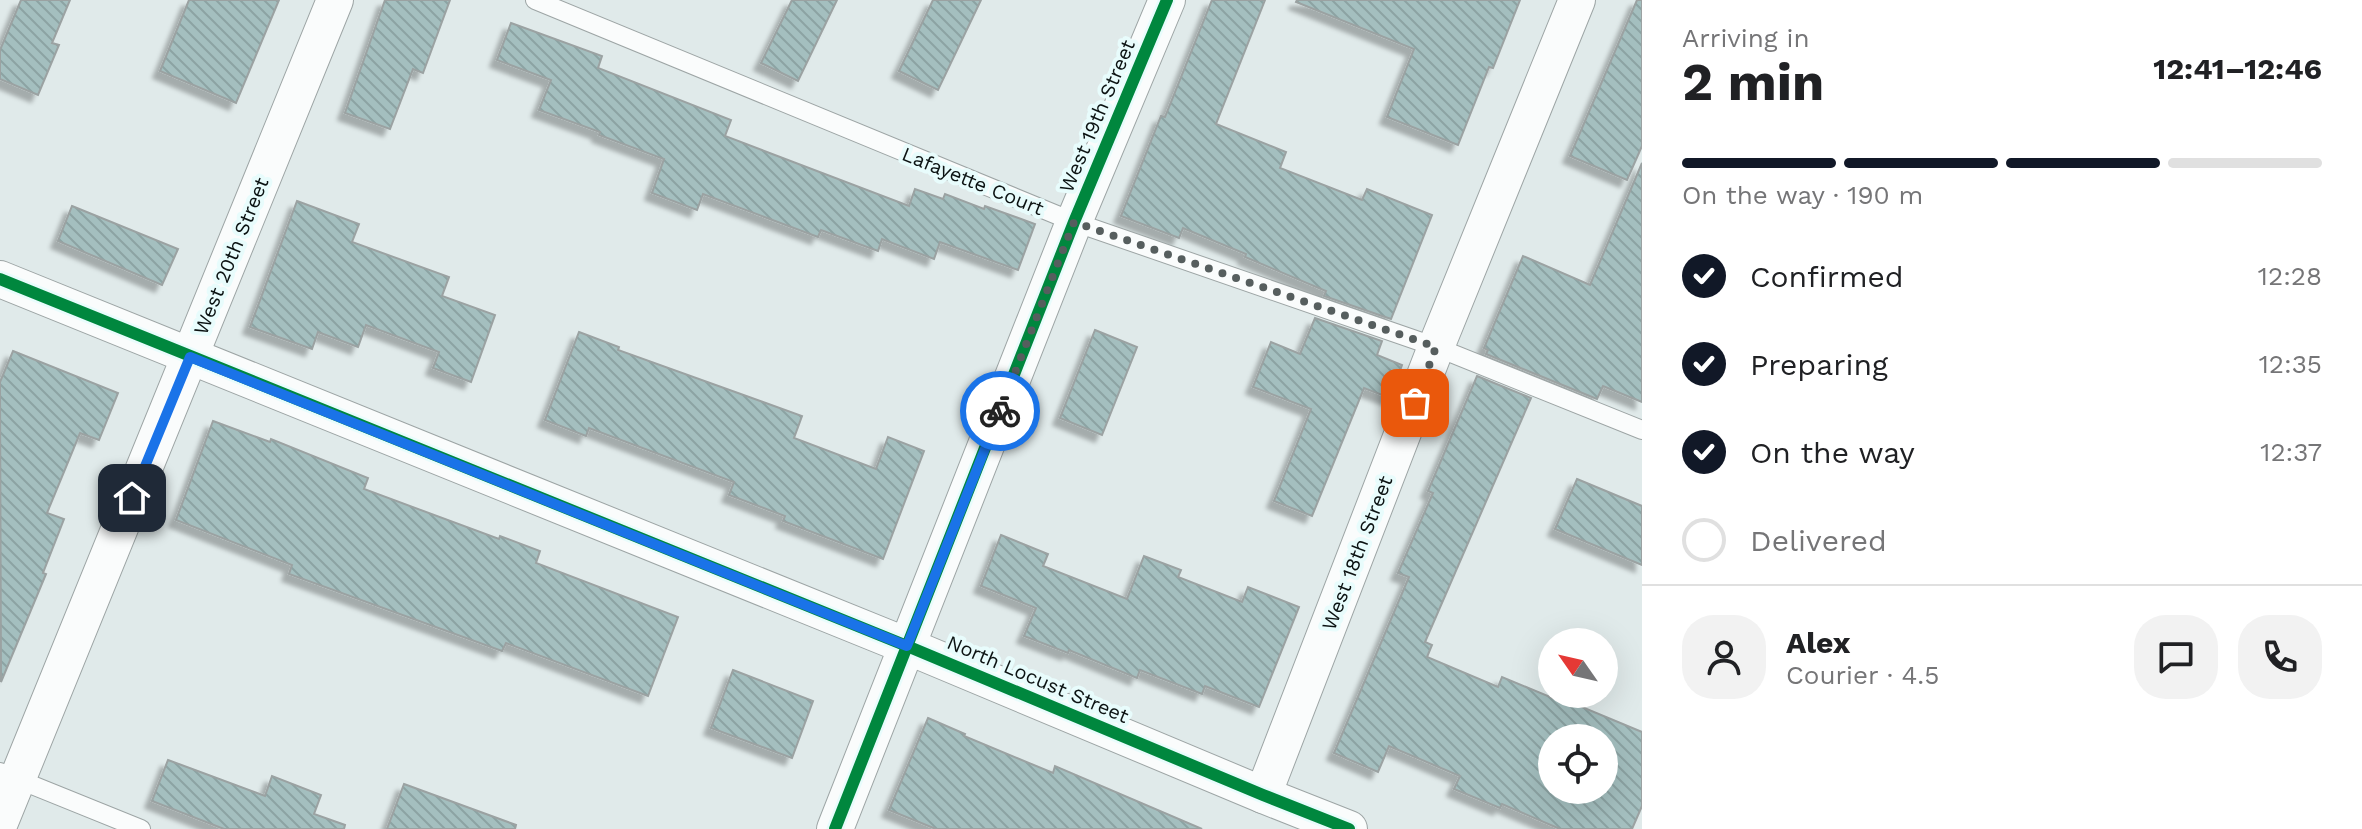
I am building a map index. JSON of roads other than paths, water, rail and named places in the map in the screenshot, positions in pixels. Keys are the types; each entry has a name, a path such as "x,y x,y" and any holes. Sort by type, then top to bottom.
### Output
{"street":[{"name":"West 20th Street","path":"0,822 8,776 190,357 335,0"},
{"name":"West 19th Street","path":"835,829 1074,222 1167,0"},
{"name":"West 18th Street","path":"1263,795 1436,347 1577,0"},
{"name":"North Locust Street","path":"0,279 907,646 1349,829"}],"lane":[{"name":"Lafayette Court","path":"535,0 1074,222 1436,347 1642,430"},
{"path":"8,776 141,829"}]}
